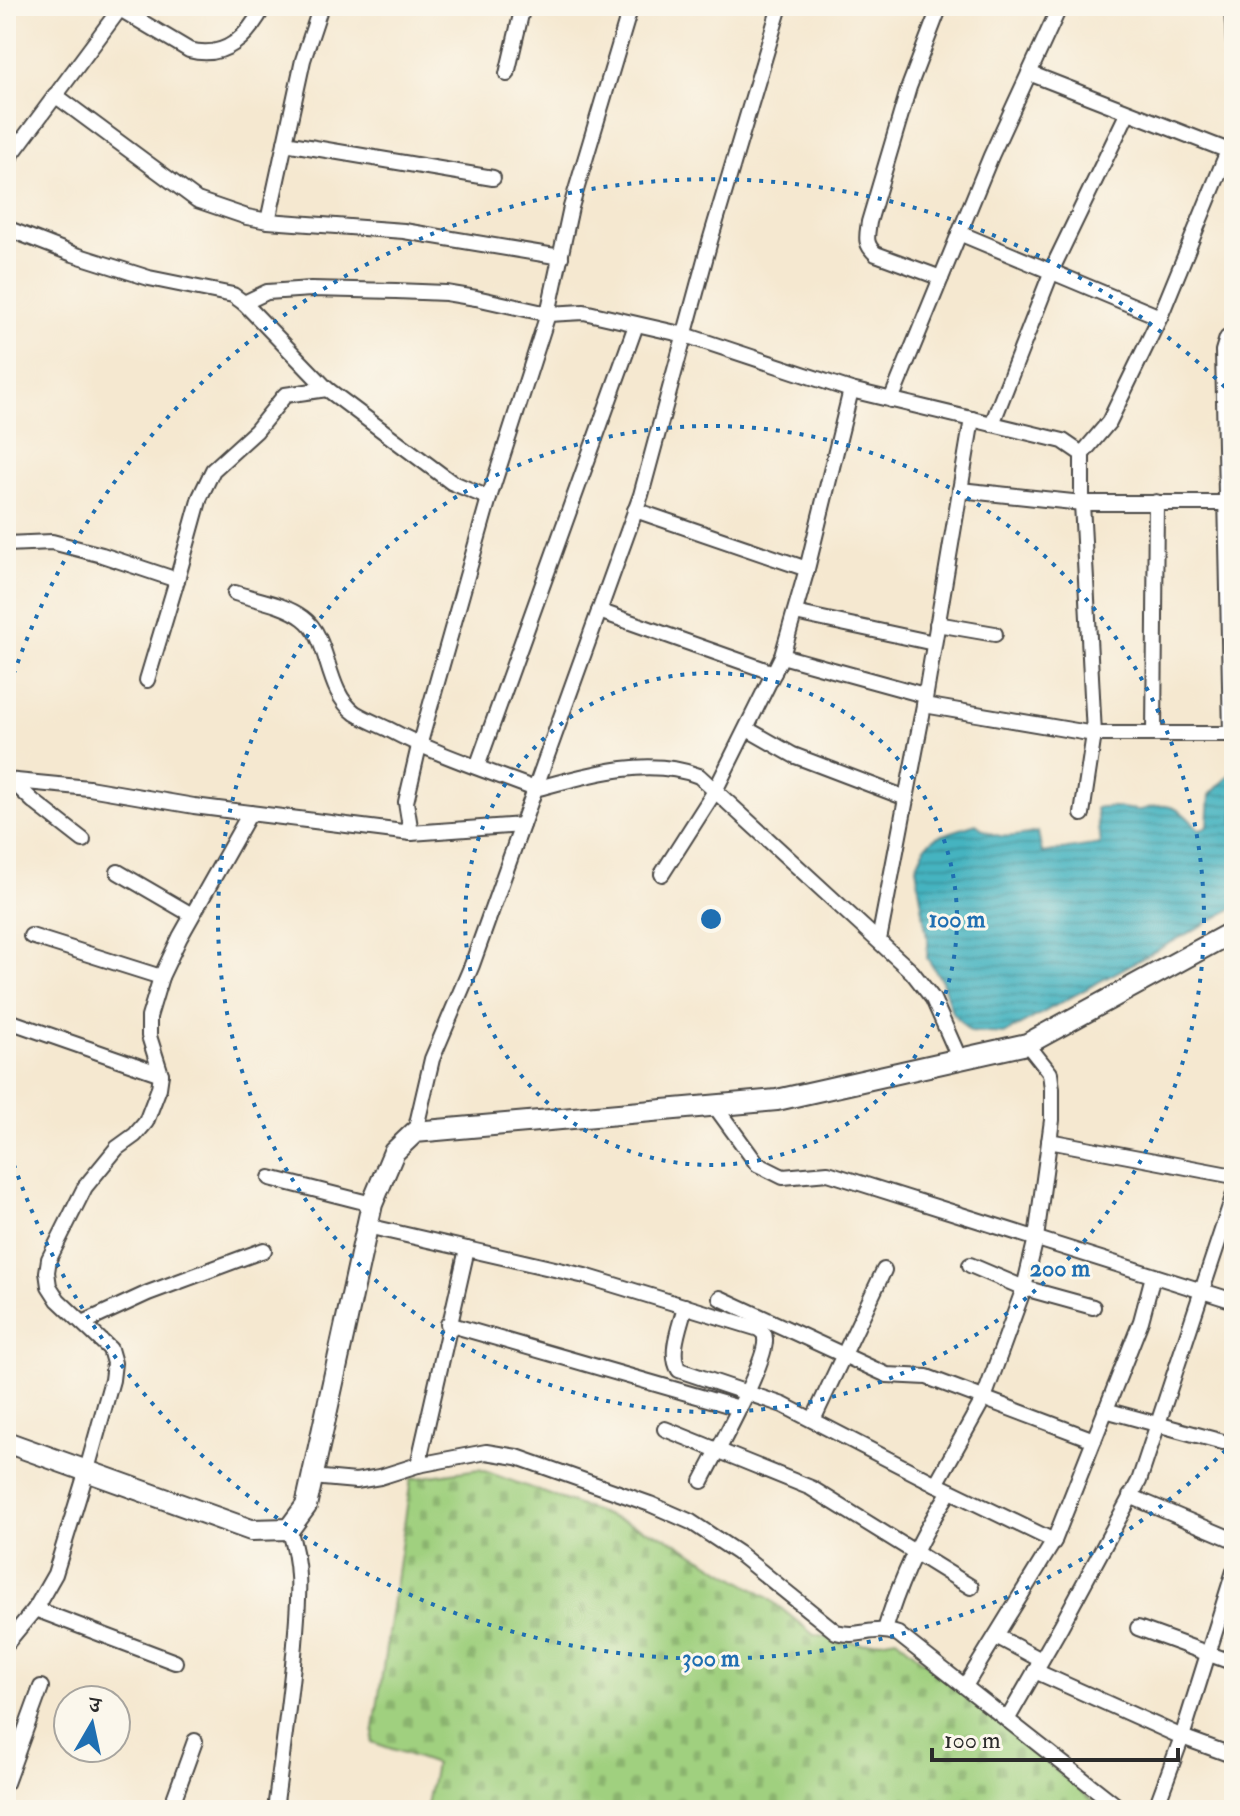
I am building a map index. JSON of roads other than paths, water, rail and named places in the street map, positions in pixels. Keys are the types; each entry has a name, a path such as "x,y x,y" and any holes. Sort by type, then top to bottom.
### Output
{"main road":[{"path":"6,1442 251,1530 289,1529 306,1506 372,1204 394,1152 415,1132 777,1100 1027,1044 1234,931"}],"street":[{"path":"6,162 121,8 189,50 202,53 218,52 233,46 264,6"},
{"path":"268,221 303,60 321,6"},
{"path":"507,74 523,6"},
{"path":"411,833 406,802 419,746 489,498 548,314 571,207 631,6"},
{"path":"415,1132 432,1059 472,965 635,510 780,6"},
{"path":"940,6 909,87 866,239 868,247 876,254 941,278"},
{"path":"891,400 959,233 1060,6"},
{"path":"1232,6 1234,45"},
{"path":"1029,73 1231,152 1160,317 1109,422 1082,454 1094,734 1082,814"},
{"path":"55,95 197,200 247,217 404,231 561,257"},
{"path":"992,424 1052,272 1128,112"},
{"path":"285,143 493,178"},
{"path":"6,228 73,254 149,278 233,295 327,389 451,482 489,498"},
{"path":"959,233 1160,317"},
{"path":"244,303 267,292 311,289 396,291 476,298 548,314 584,312 685,335 851,390 1063,441 1082,454"},
{"path":"477,767 636,325"},
{"path":"782,656 924,700 1094,734 1232,734 1229,503 1223,351 1227,338 1234,334"},
{"path":"147,680 200,497 213,470 256,431 285,395 327,389"},
{"path":"662,874 715,791 782,656 851,390"},
{"path":"879,940 972,419"},
{"path":"960,490 1082,503 1229,503"},
{"path":"1154,734 1156,502"},
{"path":"635,510 807,569"},
{"path":"6,544 52,542 177,580"},
{"path":"235,593 288,609 306,620 318,638 330,677 343,700 355,713 419,746 535,789 598,772 678,768 699,776 912,972 933,999 960,1060"},
{"path":"599,611 774,673"},
{"path":"795,613 934,643"},
{"path":"937,624 995,634"},
{"path":"747,729 793,755 906,798"},
{"path":"9,781 89,788 250,813 411,833 522,825"},
{"path":"9,781 83,840"},
{"path":"6,1644 35,1609 55,1574 86,1473 114,1363 110,1349 58,1300 49,1286 49,1259 85,1187 117,1148 146,1122 161,1074 149,1036 149,1017 161,977 250,813"},
{"path":"118,872 192,915"},
{"path":"31,936 161,977"},
{"path":"6,1020 161,1074"},
{"path":"936,1484 984,1398 1024,1288 1036,1238 1052,1120 1050,1073 1027,1044"},
{"path":"714,1105 757,1164 783,1177 828,1173 1234,1301"},
{"path":"1049,1141 1234,1176"},
{"path":"270,1178 372,1204"},
{"path":"1007,1720 1139,1481 1234,1194"},
{"path":"367,1226 585,1276 751,1326 764,1333 765,1349 747,1392 702,1481"},
{"path":"418,1465 467,1249"},
{"path":"83,1323 148,1293 264,1250"},
{"path":"970,1265 1024,1288 1093,1307"},
{"path":"813,1420 884,1270"},
{"path":"965,1686 1054,1541 1141,1321 1153,1276"},
{"path":"720,1298 887,1375 927,1377 1094,1440"},
{"path":"685,1306 675,1347 675,1364 679,1370 747,1392 813,1420 1054,1541"},
{"path":"448,1324 739,1408"},
{"path":"1105,1410 1223,1442"},
{"path":"665,1429 811,1488 971,1587"},
{"path":"312,1477 356,1481 486,1452 517,1457 605,1487 691,1522 738,1553 836,1632 851,1636 872,1629 898,1634 1122,1810"},
{"path":"885,1630 914,1550 950,1491"},
{"path":"1130,1496 1234,1540"},
{"path":"275,1810 291,1687 300,1579 298,1555 289,1529"},
{"path":"1155,1810 1209,1656 1234,1571"},
{"path":"35,1609 175,1662"},
{"path":"1138,1628 1234,1663"},
{"path":"996,1636 1038,1666 1182,1737 1234,1756"},
{"path":"7,1777 41,1687"},
{"path":"170,1810 195,1741"}],"water":[{"path":"1234,770 1234,908 1004,1034 970,1032 952,1012 942,981 927,958 928,943 916,867 926,845 936,837 976,824 998,836 1038,832 1042,853 1100,844 1096,808 1107,807 1140,810 1156,806 1172,807 1200,830 1208,826 1210,795"}]}
